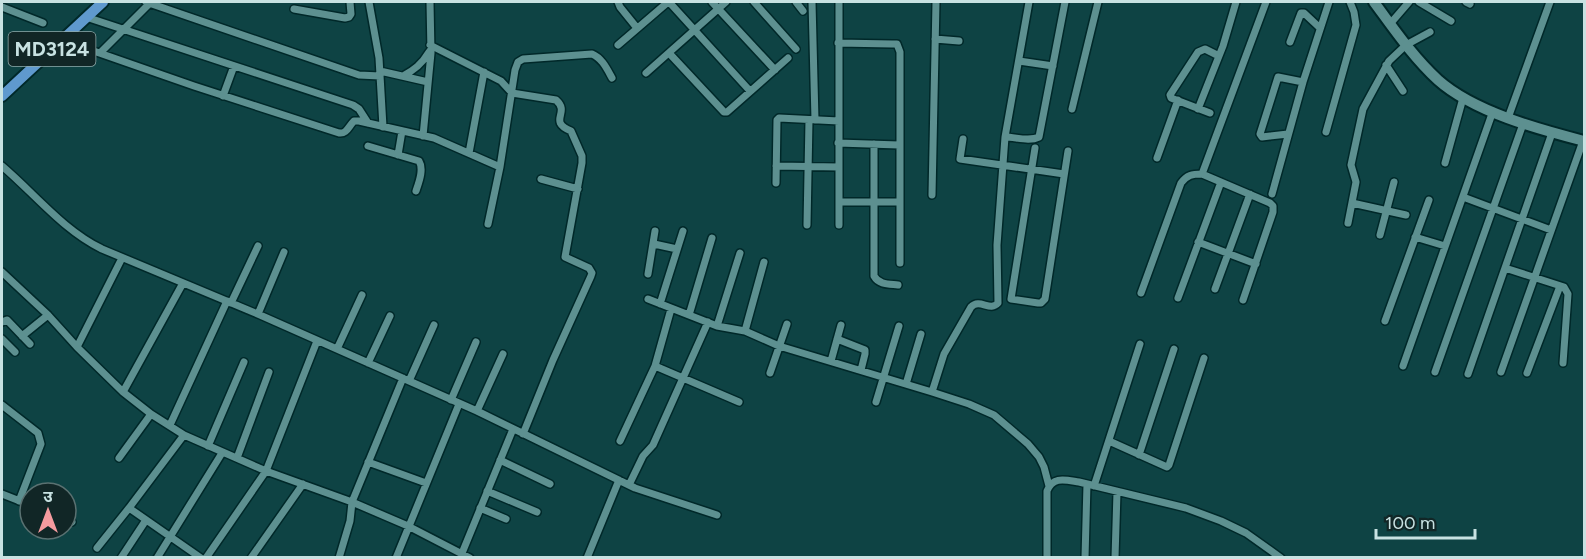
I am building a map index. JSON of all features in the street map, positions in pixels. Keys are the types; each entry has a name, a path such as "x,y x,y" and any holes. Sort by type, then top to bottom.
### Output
{"main road":[{"name":"MD3124","path":"2,96 103,2"},
{"path":"1374,2 1414,55 1439,81 1463,98 1523,124 1584,141"}],"street":[{"path":"100,53 148,2 359,75 380,73 428,82"},
{"path":"294,9 345,18 351,14 350,2"},
{"path":"369,2 377,41 383,126"},
{"path":"423,136 430,48 430,2"},
{"path":"618,2 638,28"},
{"path":"618,45 668,2 750,91"},
{"path":"712,2 775,70"},
{"path":"646,73 726,2"},
{"path":"754,2 796,49"},
{"path":"795,2 803,11"},
{"path":"807,225 812,120 812,2"},
{"path":"839,2 839,225"},
{"path":"932,195 936,2"},
{"path":"932,392 944,354 970,307 977,303 992,308 998,303 997,245 1005,137 1029,2"},
{"path":"1005,137 1031,140 1039,137 1065,2"},
{"path":"1072,109 1098,2"},
{"path":"1198,109 1219,56 1236,2"},
{"path":"1202,174 1266,2"},
{"path":"1272,194 1303,82 1329,2"},
{"path":"1326,132 1356,25 1350,2"},
{"path":"1390,24 1409,2"},
{"path":"1419,2 1451,21"},
{"path":"1508,118 1550,2"},
{"path":"2,5 43,23"},
{"path":"1290,42 1301,14 1304,13 1320,28"},
{"path":"86,17 353,105 359,109 368,123"},
{"path":"1348,223 1356,182 1351,165 1360,118 1367,99 1386,65 1406,45 1431,32"},
{"path":"935,39 959,41"},
{"path":"62,40 223,96 339,133 346,132 354,121 383,126 446,142 500,167"},
{"path":"838,43 897,44 899,47 900,263"},
{"path":"403,76 424,61 430,48"},
{"path":"430,48 501,81 512,93 559,102 561,127 571,131 582,156 565,256 589,268 592,273 523,434"},
{"path":"1210,114 1171,98 1171,93 1198,52 1205,49 1219,56"},
{"path":"669,53 724,112 727,112 788,58"},
{"path":"488,224 518,62 523,59 592,54 597,56 612,78"},
{"path":"1019,61 1053,66"},
{"path":"1386,65 1403,91"},
{"path":"223,96 234,66"},
{"path":"469,153 484,72"},
{"path":"1288,134 1262,137 1260,134 1278,77 1303,82"},
{"path":"1445,163 1463,98"},
{"path":"1157,158 1178,100"},
{"path":"1403,366 1493,111"},
{"path":"776,183 777,120 779,118 839,121"},
{"path":"1435,372 1523,124"},
{"path":"398,155 402,131"},
{"path":"1468,374 1552,133"},
{"path":"963,139 960,159 1064,174"},
{"path":"1501,372 1584,141"},
{"path":"838,143 899,145"},
{"path":"874,144 874,276 880,283 898,285"},
{"path":"368,146 422,163 416,190"},
{"path":"1035,148 1011,297 1013,300 1038,303 1045,299 1068,151"},
{"path":"2,166 86,241 477,411 629,485 717,515"},
{"path":"776,166 839,167"},
{"path":"1141,293 1181,183 1191,174 1202,174 1270,202 1273,206 1273,212 1243,300"},
{"path":"541,179 578,189"},
{"path":"1178,298 1221,182"},
{"path":"1380,235 1394,183"},
{"path":"1215,289 1250,194"},
{"path":"1462,198 1551,230"},
{"path":"1385,321 1429,200"},
{"path":"839,202 900,202"},
{"path":"1352,203 1406,215"},
{"path":"648,274 656,231"},
{"path":"660,304 683,231"},
{"path":"1415,237 1446,246"},
{"path":"689,315 712,238"},
{"path":"1198,242 1256,264"},
{"path":"654,244 677,249"},
{"path":"170,425 258,246"},
{"path":"258,314 284,252"},
{"path":"717,326 740,253"},
{"path":"77,346 122,258"},
{"path":"745,331 764,262"},
{"path":"1505,268 1564,287 1568,294 1563,363"},
{"path":"2,272 48,315 123,392 184,435 266,471 352,502 408,526 461,555 471,558"},
{"path":"123,392 183,283"},
{"path":"1527,373 1560,286"},
{"path":"337,349 362,295"},
{"path":"648,299 717,326 745,331 780,346 932,392 994,415 1028,444 1044,467 1049,486 1046,499 1047,558"},
{"path":"620,441 655,366 671,309"},
{"path":"22,336 48,315"},
{"path":"368,363 390,316"},
{"path":"2,322 7,320 30,344"},
{"path":"629,485 643,456 653,445 708,322"},
{"path":"770,373 787,324"},
{"path":"339,558 350,521 352,502 368,462 434,325"},
{"path":"831,361 842,326"},
{"path":"876,402 899,326"},
{"path":"906,384 921,334"},
{"path":"2,339 15,352"},
{"path":"837,339 865,350 861,370"},
{"path":"129,508 199,557 266,471 317,341"},
{"path":"451,400 476,342"},
{"path":"1085,558 1090,485 1108,441 1140,344"},
{"path":"1139,455 1174,349"},
{"path":"477,411 503,354"},
{"path":"1108,441 1167,467 1204,358"},
{"path":"208,446 244,362"},
{"path":"655,366 739,402"},
{"path":"237,458 268,372"},
{"path":"396,558 459,404"},
{"path":"2,405 39,433 41,444 27,481"},
{"path":"119,458 152,414"},
{"path":"461,555 513,429"},
{"path":"97,548 184,435"},
{"path":"157,558 222,453"},
{"path":"500,460 550,484"},
{"path":"368,462 426,483"},
{"path":"1049,486 1054,481 1062,479 1186,508 1246,533 1281,558"},
{"path":"587,558 619,480"},
{"path":"251,558 303,484"},
{"path":"487,491 537,512"},
{"path":"1115,558 1117,492"},
{"path":"2,494 18,501"},
{"path":"480,508 506,519"},
{"path":"121,558 146,519"}]}
